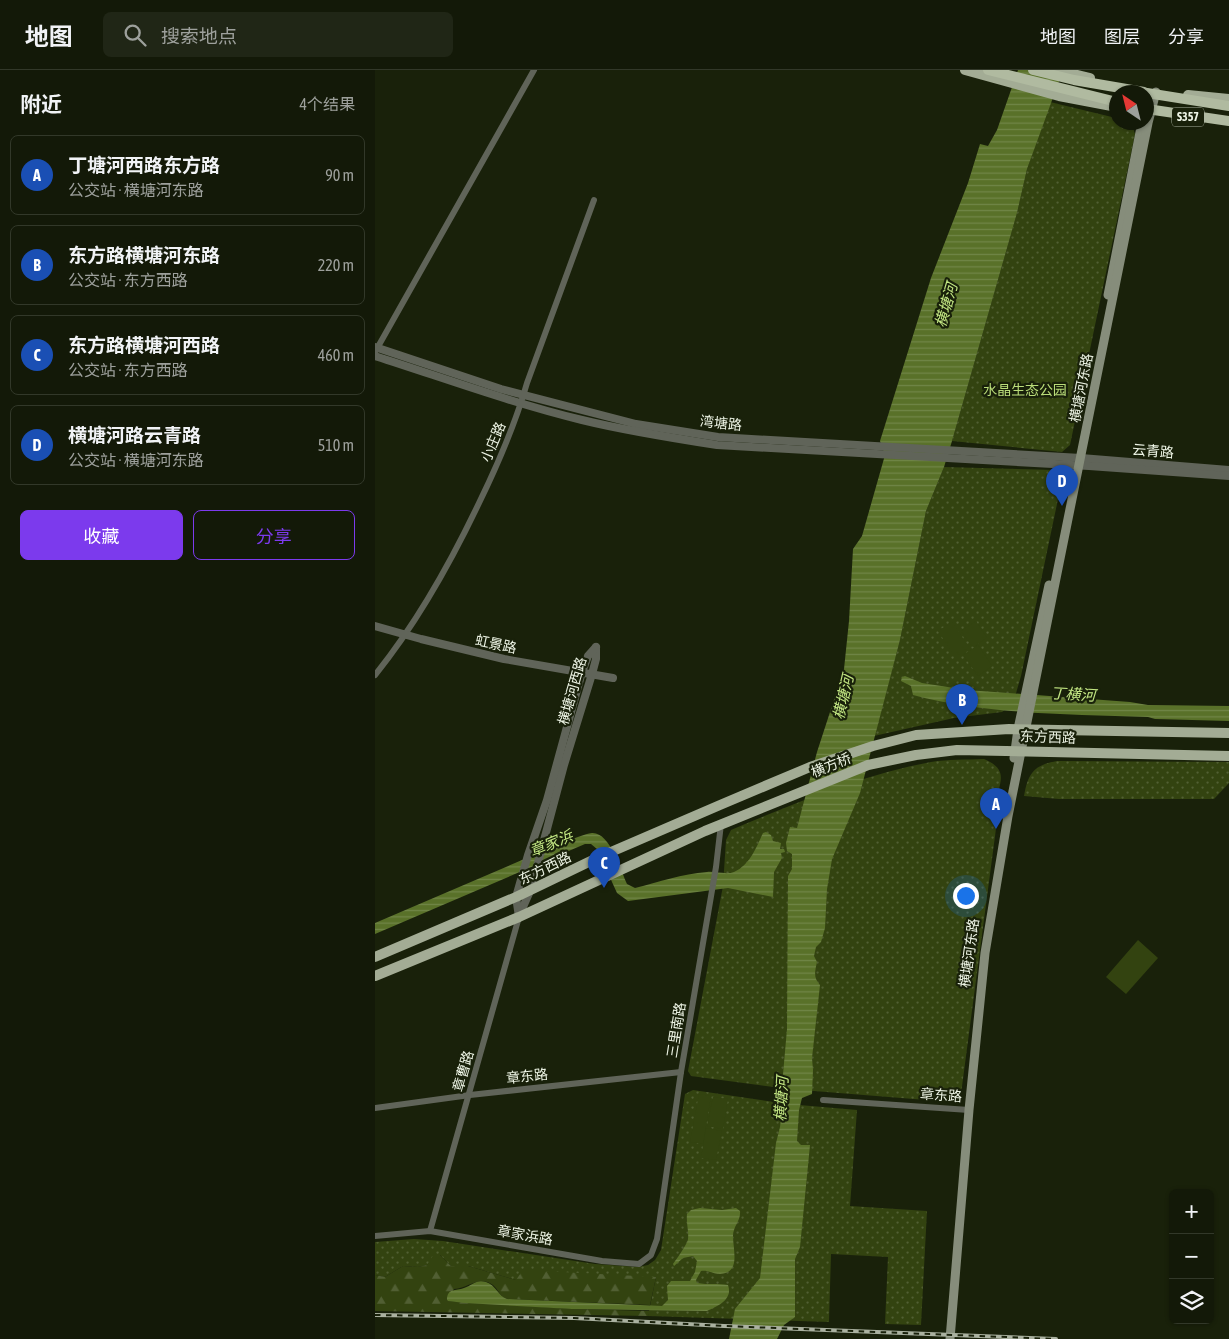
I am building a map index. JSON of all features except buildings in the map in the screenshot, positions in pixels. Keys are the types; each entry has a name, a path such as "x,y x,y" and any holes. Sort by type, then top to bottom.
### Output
{"highway":[{"path":"988,70 1109,100"},
{"path":"1033,70 1074,80 1109,86"},
{"path":"1154,93 1198,102 1229,103"},
{"path":"1154,111 1229,120"}],"main road":[{"path":"965,70 1059,96 1109,105"},
{"name":"S357","path":"1056,70 1119,85"},
{"name":"S357","path":"1154,93 1229,103"},
{"name":"S357","path":"1154,111 1229,120"},
{"path":"1185,116 1229,126"},
{"name":"横塘河东路","path":"1077,462 1140,130"},
{"name":"横塘河东路","path":"950,1339 969,1110 967,1095 981,952 1025,713 1143,130"},
{"name":"东方西路","path":"873,746 916,735 1022,729 1229,733"},
{"name":"横方桥","path":"810,767 873,746"},
{"name":"东方西路","path":"868,765 916,755 957,750 1229,756"},
{"name":"横方桥","path":"721,824 868,765"},
{"name":"东方西路","path":"375,957 516,898 617,849 810,767"},
{"path":"375,976 519,917 721,824"}],"street":[{"path":"534,70 375,351 521,403 582,420 660,436 717,445 954,459 1077,462"},
{"name":"小庄路","path":"375,676 435,587 457,549 492,475 518,414 523,395 594,200"},
{"name":"湾塘路","path":"375,351 501,389 636,424 718,437 955,450 1077,462"},
{"name":"云青路","path":"1077,462 1229,470"},
{"name":"云青路","path":"1077,462 1229,476"},
{"name":"虹景路","path":"375,626 504,659 613,678"},
{"name":"横塘河西路","path":"596,647 596,659 592,674 564,765 531,890 519,917 516,898 528,855 547,800 582,672 588,656 596,647"},
{"name":"三里南路","path":"657,1239 681,1072 716,867 721,824"},
{"name":"章曹路","path":"430,1232 519,917"},
{"name":"章东路","path":"375,1108 470,1094 681,1072"},
{"name":"章东路","path":"823,1100 969,1110"},
{"name":"章家浜路","path":"375,1236 430,1232 602,1261 639,1264 651,1255 657,1239"}],"green space":[{"name":"水晶生态公园","path":"1050,102 1109,116 1109,130 1134,130 1135,134 1070,445 1062,452 952,441 1017,213 1027,169"},
{"path":"944,467 1055,470 1062,480 1021,676 1014,700 1002,712 954,718 874,736 900,640 926,511"},
{"path":"976,621 987,638 973,647 961,631"},
{"path":"952,622 969,647 955,657 938,631"},
{"path":"978,645 992,666 978,676 963,655"},
{"path":"984,759 998,768 1001,779 997,798 997,821 961,1094 951,1102 789,1089 691,1076 688,1071 723,886 726,840 731,830 829,791 879,774 937,761"},
{"path":"1057,761 1229,762 1229,783 1214,799 1059,799 1024,796 1033,771 1043,765"},
{"path":"1138,940 1158,958 1126,994 1106,977"},
{"path":"693,1090 788,1104 857,1110 850,1206 927,1211 921,1325 885,1324 888,1257 831,1254 829,1322 648,1316 656,1277 516,1280 468,1266 451,1266 440,1255 427,1265 418,1267 403,1266 385,1277 375,1275 375,1242 414,1239 443,1241 595,1264 638,1267 648,1265 655,1260 661,1250 685,1094"},
{"path":"699,1094 711,1096 703,1144 690,1142"},
{"path":"713,1097 728,1099 723,1129 707,1126"},
{"path":"706,1128 722,1131 716,1160 701,1158"},
{"path":"434,1254 440,1255 451,1266 468,1266 516,1280 523,1270 656,1277 650,1305 507,1299 493,1285 483,1281 454,1289 448,1301 572,1309 650,1311 648,1316 375,1311 375,1275 385,1277 403,1266 418,1267 427,1265"}],"water":[{"name":"横塘河","path":"1018,70 1063,70 1027,169 1017,213 952,441 944,467 926,511 900,640 860,793 832,859 827,889 825,928 814,956 817,962 815,977 820,985 812,1058 812,1094 802,1098 799,1110 797,1141 801,1145 810,1145 800,1247 795,1259 795,1317 784,1325 777,1339 729,1339 735,1309 760,1278 776,1143 782,1110 781,1097 787,1029 788,876 792,869 792,854 787,851 786,843 790,827 797,828 817,752 844,669 853,549 862,536 885,455 880,441 931,278 968,183 980,144 988,146 997,130"},
{"path":"905,676 922,683 967,690 1130,702 1148,705 1229,706 1229,721 1059,714 1000,710 941,702 913,695 911,686 901,681 902,677"},
{"path":"766,832 771,835 773,841 781,843 780,849 784,849 785,852 781,853 782,858 774,872 773,897 728,888 628,901 617,893 597,849 591,844 585,844 375,934 375,923 586,834 598,834 604,839 614,853 627,884 635,888 698,873 734,872 748,861 763,833"},
{"path":"700,1208 722,1210 736,1208 740,1211 733,1232 734,1260 731,1270 720,1274 701,1271 696,1280 697,1283 728,1285 729,1294 727,1298 707,1311 572,1309 465,1303 447,1300 450,1292 483,1281 492,1285 501,1296 507,1299 662,1306 668,1300 667,1286 671,1281 690,1281 695,1272 697,1261 693,1256 683,1258 674,1266 673,1264 687,1241 687,1214 691,1210"}],"railway":[{"path":"375,1315 574,1318 1056,1339"}],"place":[{"name":"横塘河路云青路","path":"1062,506"},
{"name":"东方路横塘河东路","path":"962,725"},
{"name":"丁塘河西路东方路","path":"996,829"},
{"name":"东方路横塘河西路","path":"604,888"}],"water label":[{"name":"丁横河","path":"1073,694"},
{"name":"章家浜","path":"551,843"}]}
